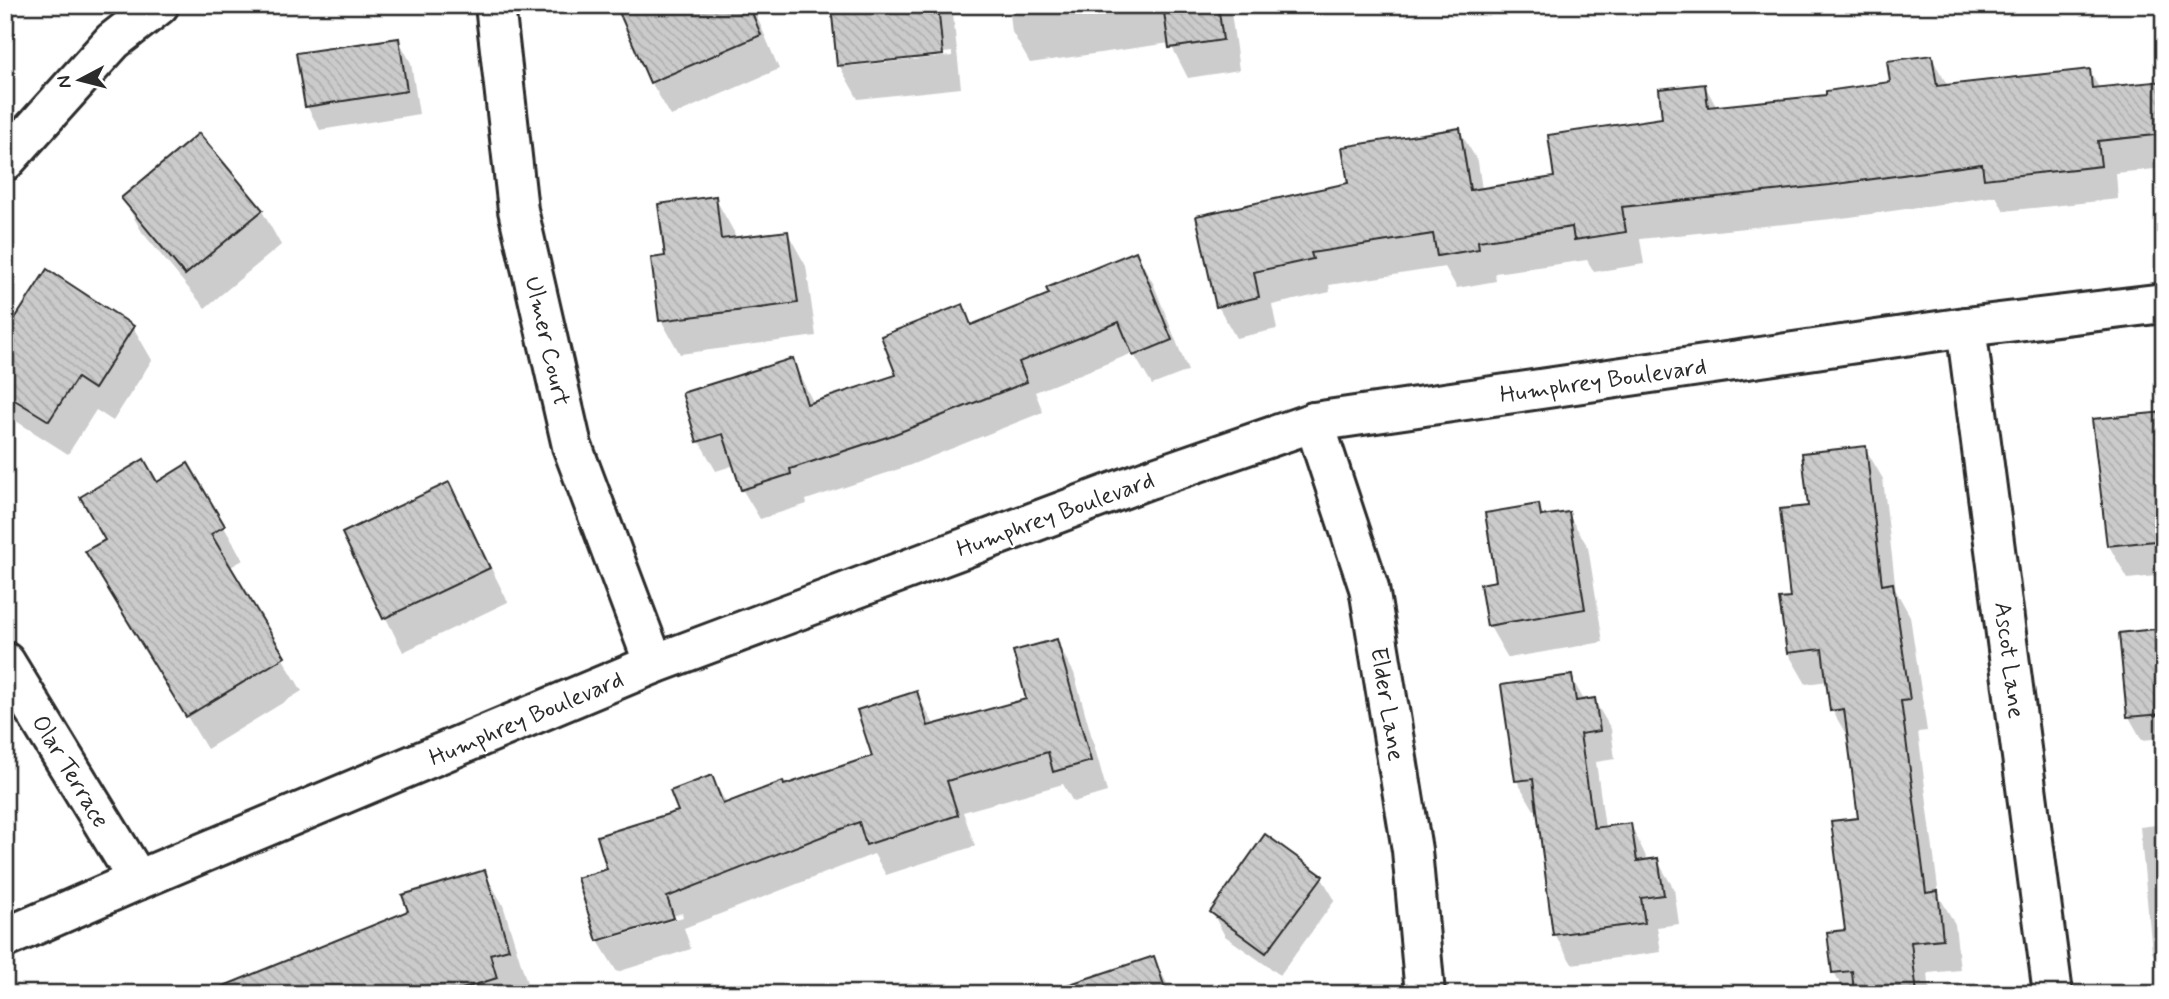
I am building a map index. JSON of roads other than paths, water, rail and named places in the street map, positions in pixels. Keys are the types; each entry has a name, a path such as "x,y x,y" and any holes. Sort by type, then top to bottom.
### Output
{"street":[{"path":"5,161 113,41 159,5"},
{"name":"Ulmer Court","path":"495,5 518,210 572,446 654,664"},
{"name":"Humphrey Boulevard","path":"5,938 654,664 1149,478 1314,422 1966,327 2164,303"},
{"name":"Ascot Lane","path":"1966,327 2053,994"},
{"name":"Elder Lane","path":"1314,422 1369,588 1412,850 1425,994"},
{"name":"Olar Terrace","path":"5,662 138,880"}]}
